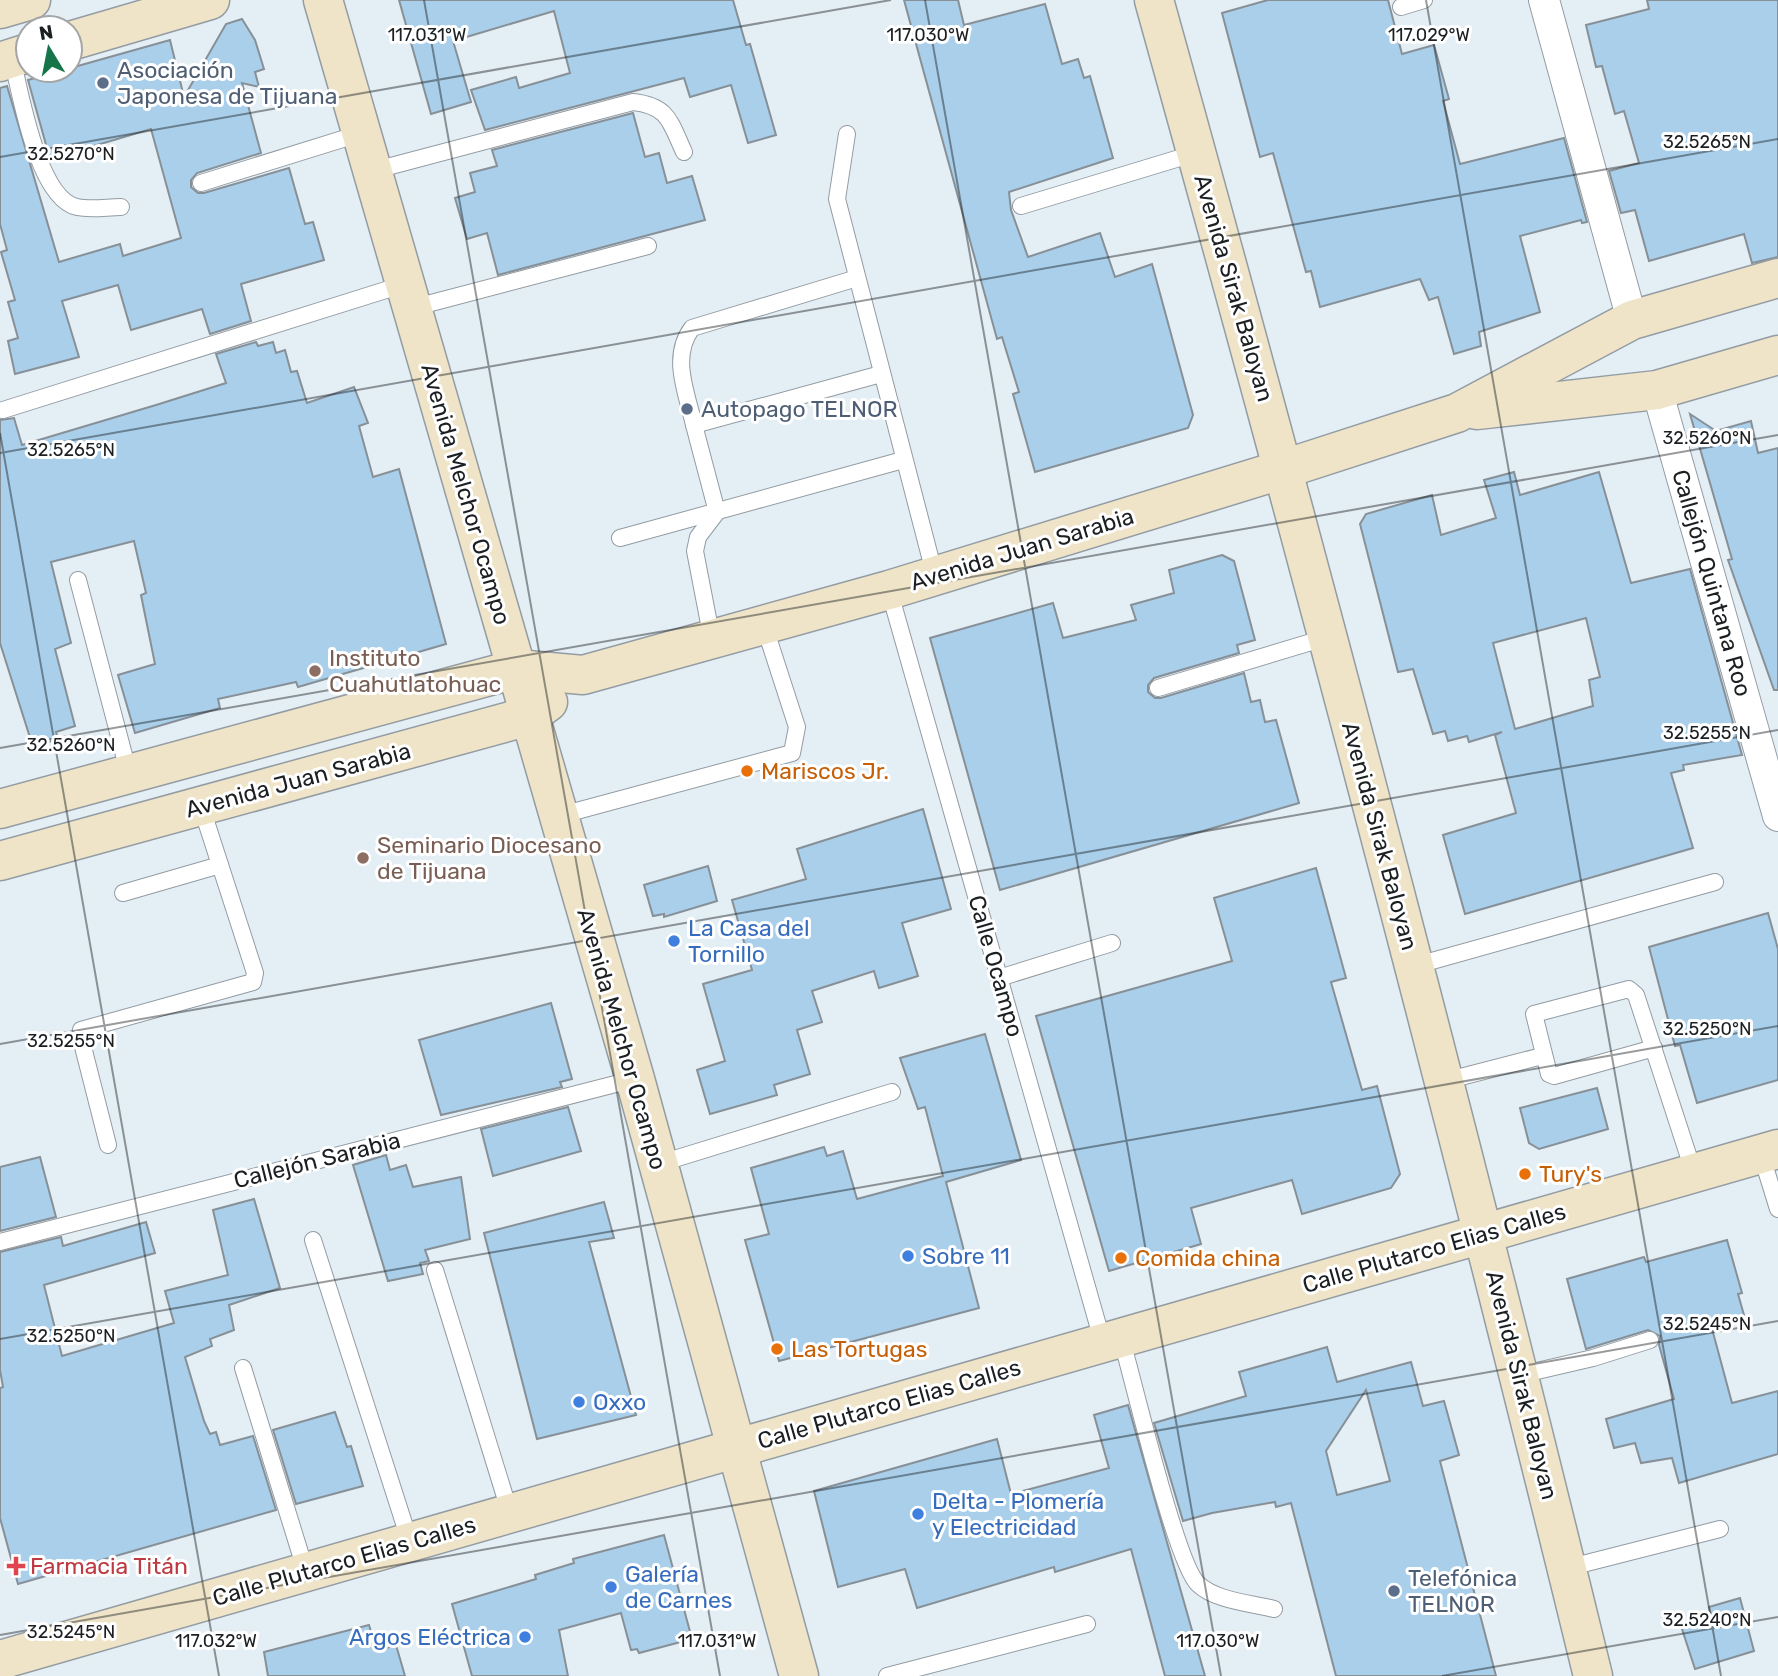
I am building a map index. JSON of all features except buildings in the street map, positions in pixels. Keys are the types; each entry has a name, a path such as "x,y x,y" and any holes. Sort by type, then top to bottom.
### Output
{"street":[{"path":"0,9 31,0"},
{"path":"84,37 210,0"},
{"name":"Avenida Melchor Ocampo","path":"323,0 635,1079 799,1676"},
{"name":"Avenida Sirak Baloyan","path":"1154,0 1284,469 1485,1233 1593,1676"},
{"path":"1544,0 1632,320"},
{"name":"Avenida Juan Sarabia","path":"0,809 516,669 583,675 890,590 1284,469 1457,412 1632,320 1778,278"},
{"name":"Avenida Juan Sarabia","path":"1457,412 1657,390 1778,355"},
{"name":"Callejón Quintana Roo","path":"1657,390 1778,816"},
{"name":"Avenida Juan Sarabia","path":"0,861 529,716 583,675"},
{"name":"Calle Plutarco Elias Calles","path":"0,1660 1770,1152"}],"lane":[{"path":"1401,7 1424,0"},
{"path":"13,58 39,159 53,190 75,207 121,207"},
{"path":"372,171 633,102 650,104 666,113 684,152"},
{"path":"201,183 362,133"},
{"path":"846,134 837,199 935,576"},
{"path":"1021,206 1196,153"},
{"path":"4,410 409,296 648,246"},
{"path":"717,512 679,355 684,339 692,328 857,278"},
{"path":"694,425 881,374"},
{"path":"620,538 903,460"},
{"path":"712,639 695,551 698,537 717,512"},
{"path":"78,580 129,774"},
{"name":"Calle Ocampo","path":"890,590 999,978 1179,1544 1196,1583 1213,1594 1274,1609"},
{"path":"558,816 792,753 797,727 764,625"},
{"path":"1158,688 1328,638"},
{"path":"108,1145 81,1031 253,982 255,973 201,806"},
{"path":"123,893 220,865"},
{"path":"1414,966 1714,882"},
{"path":"999,978 1112,943"},
{"path":"1654,1048 1555,1076 1549,1074 1542,1056 1534,1014 1629,989 1636,995 1654,1048 1694,1173"},
{"path":"1445,1081 1542,1056"},
{"name":"Callejón Sarabia","path":"0,1242 635,1079"},
{"path":"658,1164 892,1092"},
{"path":"1770,1152 1778,1209"},
{"path":"313,1240 410,1542"},
{"path":"435,1270 510,1513"},
{"path":"1520,1375 1593,1359 1650,1340"},
{"path":"243,1368 306,1572"},
{"path":"1567,1568 1720,1529"},
{"path":"887,1676 1087,1625"}],"place":[{"name":"Asociación Japonesa de Tijuana","path":"103,83"},
{"name":"Autopago TELNOR","path":"687,409"},
{"name":"Instituto Cuahutlatohuac","path":"315,671"},
{"name":"Mariscos Jr.","path":"747,771"},
{"name":"Seminario Diocesano de Tijuana","path":"363,858"},
{"name":"La Casa del Tornillo","path":"674,941"},
{"name":"Tury's","path":"1525,1174"},
{"name":"Sobre 11","path":"908,1256"},
{"name":"Comida china","path":"1121,1258"},
{"name":"Las Tortugas","path":"777,1349"},
{"name":"Oxxo","path":"579,1402"},
{"name":"Delta - Plomería y Electricidad","path":"918,1514"},
{"name":"Farmacia Titán","path":"16,1566"},
{"name":"Galería de Carnes","path":"611,1587"},
{"name":"Telefónica TELNOR","path":"1394,1591"},
{"name":"Argos Eléctrica","path":"525,1637"}]}
